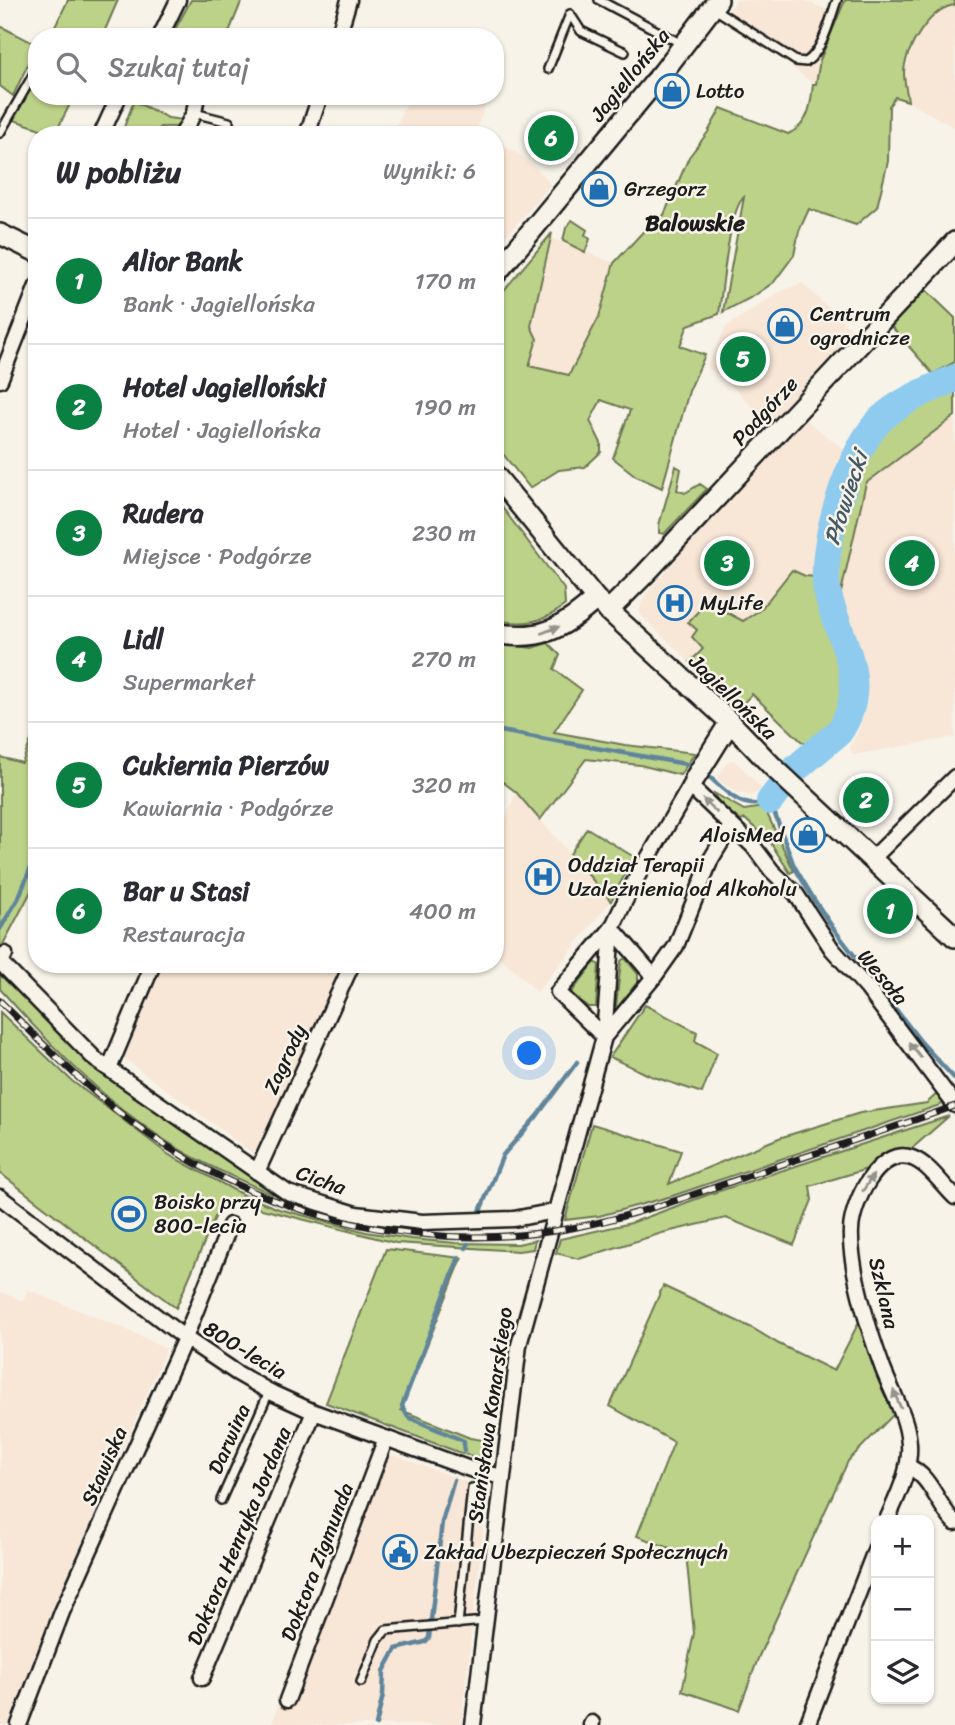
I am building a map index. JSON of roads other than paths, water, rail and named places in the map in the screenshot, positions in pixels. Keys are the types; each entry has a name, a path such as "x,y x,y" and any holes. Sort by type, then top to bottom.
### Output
{"street":[{"path":"164,28 178,0"},
{"path":"341,28 349,0"},
{"name":"Jagiellońska","path":"504,264 658,70 684,46 716,4"},
{"path":"105,126 115,105"},
{"path":"186,126 195,105"},
{"path":"310,126 317,105"},
{"path":"0,234 28,248"},
{"name":"Podgórze","path":"504,635 525,637 552,631 602,605 646,574 955,242"},
{"path":"0,380 28,309"},
{"name":"Jagiellońska","path":"504,486 602,605 730,722 772,766 955,937"},
{"name":"Stanisława Konarskiego","path":"604,1037 558,992 612,928 633,884 730,722"},
{"name":"Wesoła","path":"693,782 731,826 754,846 772,871 800,900 832,949 867,988 955,1105"},
{"path":"872,859 953,783"},
{"name":"Stanisława Konarskiego","path":"604,1037 676,946 711,859 731,826"},
{"path":"612,928 654,977"},
{"name":"Stanisława Konarskiego","path":"473,1725 519,1345 604,1037 612,928"},
{"name":"Cicha","path":"5,954 1,963 96,1060 288,1193 326,1206 422,1222 514,1219 555,1212"},
{"path":"109,1069 149,973"},
{"name":"Zagrody","path":"257,1172 348,973"},
{"name":"Szklana","path":"889,1515 907,1466 909,1446 903,1415 884,1372 865,1312 852,1246 853,1217 869,1178 884,1163 896,1159 909,1157 919,1161 955,1197"},
{"name":"800-lecia","path":"0,1197 185,1338 270,1392 314,1412 470,1469 502,1477"},
{"name":"Stawiska","path":"19,1725 62,1612 185,1338 230,1225"},
{"name":"Doktora Henryka Jordana","path":"202,1678 314,1412"},
{"name":"Doktora Zigmunda","path":"287,1700 386,1438"},
{"path":"907,1466 919,1471 946,1514 955,1523"},
{"path":"807,1725 871,1561"}],"lane":[{"path":"600,0 684,46"},
{"path":"716,4 796,61 806,62 812,58 821,42 837,0"},
{"path":"548,69 570,14 581,31 625,52"},
{"path":"0,133 28,84"},
{"path":"194,113 229,122"},
{"name":"Darwina","path":"221,1500 270,1392"},
{"path":"457,1624 472,1488"},
{"path":"361,1682 378,1640 386,1630 486,1621"}],"waterway":[{"name":"Płowiecki","path":"770,801 793,771 839,732 853,697 850,663 828,595 826,576 831,528 857,454 868,435 888,413 925,391 955,378"},
{"name":"Płowiecki","path":"504,732 697,766"},
{"path":"704,772 742,802 760,804 770,801 794,866 813,898 921,1042 955,1079"},
{"name":"Płowiecki","path":"0,929 19,897 28,874"},
{"path":"478,1216 503,1155 537,1116 577,1062"},
{"path":"466,1248 468,1244"},
{"path":"459,1257 402,1406 408,1417 464,1441 464,1450"},
{"path":"376,1725 383,1695 384,1671 396,1649 425,1642 429,1638 442,1522 454,1480"}],"railway":[{"path":"0,1001 110,1105 150,1135 197,1164 247,1189 298,1208 352,1223 406,1233 461,1237 517,1235 596,1223 667,1203 955,1106"}],"place":[{"name":"Lotto","path":"672,91"},
{"name":"Bar u Stasi","path":"551,138"},
{"name":"Grzegorz","path":"599,189"},
{"name":"Centrum ogrodnicze","path":"785,326"},
{"name":"Cukiernia Pierzów","path":"743,359"},
{"name":"Rudera","path":"727,563"},
{"name":"Lidl","path":"912,563"},
{"name":"MyLife","path":"675,603"},
{"name":"Hotel Jagielloński","path":"866,800"},
{"name":"AloisMed","path":"808,835"},
{"name":"Oddział Terapii Uzależnienia od Alkoholu","path":"543,877"},
{"name":"Alior Bank","path":"890,911"},
{"name":"Boisko przy 800-lecia","path":"129,1214"},
{"name":"Zakład Ubezpieczeń Społecznych","path":"400,1552"}],"district":[{"name":"Balowskie","path":"695,223"}]}
